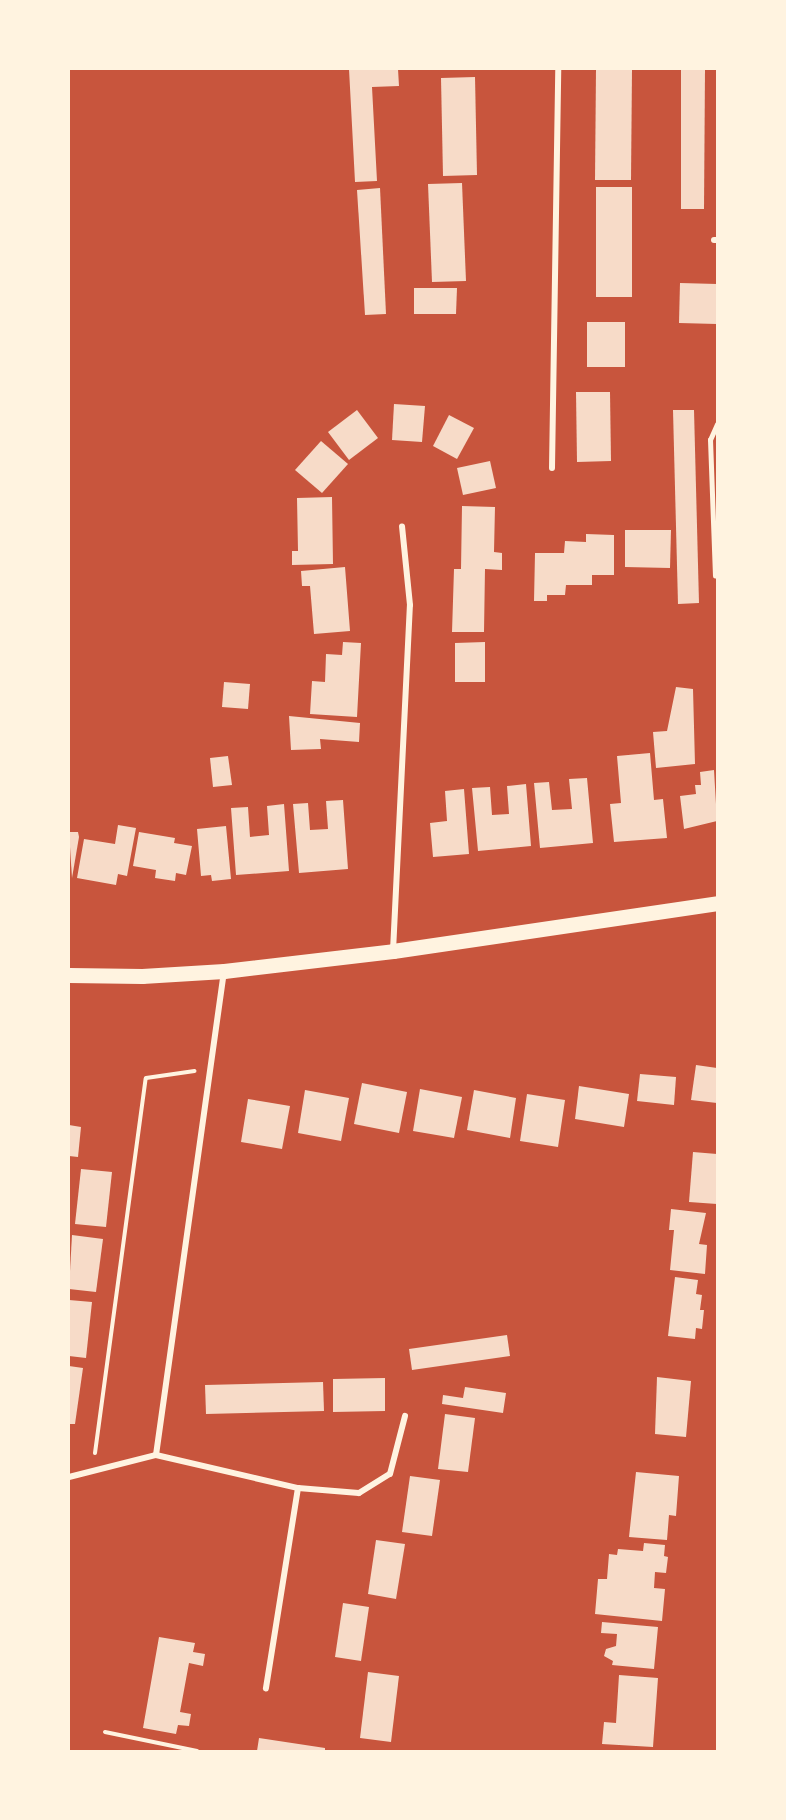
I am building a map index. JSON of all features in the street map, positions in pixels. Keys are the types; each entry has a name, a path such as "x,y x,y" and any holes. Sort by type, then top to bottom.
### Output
{"main road":[{"path":"69,975 142,976 225,971 393,951 717,903"}],"street":[{"path":"552,468 558,69"},
{"path":"393,951 410,605 402,526"},
{"path":"156,1455 225,971"},
{"path":"69,1477 156,1455 298,1488 359,1493 390,1474 405,1416"},
{"path":"266,1688 298,1488"}],"lane":[{"path":"715,576 711,440 717,424"}],"path":[{"path":"93,1470 146,1078 210,1068"},
{"path":"105,1732 196,1751"}],"building":[{"path":"349,69 398,69 399,86 372,87 377,181 355,182"},
{"path":"596,69 632,69 631,180 595,180"},
{"path":"681,69 705,69 704,209 681,209"},
{"path":"475,77 477,175 443,176 441,78"},
{"path":"462,183 466,281 432,282 428,184"},
{"path":"596,187 632,187 632,297 596,297"},
{"path":"380,188 386,314 365,315 357,190"},
{"path":"680,283 717,284 717,324 679,323"},
{"path":"414,288 457,288 456,314 414,314"},
{"path":"587,322 625,322 625,367 587,367"},
{"path":"576,392 610,392 611,461 577,462"},
{"path":"394,404 425,406 422,442 392,440"},
{"path":"357,410 378,438 349,460 328,432"},
{"path":"673,410 694,410 699,603 678,604"},
{"path":"449,415 474,428 457,459 433,446"},
{"path":"321,441 348,464 322,493 295,470"},
{"path":"490,461 496,488 463,495 457,468"},
{"path":"332,497 333,564 292,565 292,551 298,551 297,498"},
{"path":"462,506 495,507 494,552 502,553 502,570 485,569 484,632 452,632 454,569 461,569"},
{"path":"625,530 671,530 670,568 625,567"},
{"path":"586,534 614,535 614,575 592,575 592,585 566,585 565,595 547,595 547,601 534,601 535,553 564,553 565,541 586,542"},
{"path":"345,567 350,631 314,634 310,586 302,586 301,571"},
{"path":"343,642 361,643 357,717 310,714 312,681 325,682 326,654 342,655"},
{"path":"485,642 485,682 455,682 455,643"},
{"path":"224,682 250,684 248,709 222,707"},
{"path":"676,687 693,689 695,764 656,768 653,732 667,731"},
{"path":"289,716 360,723 359,742 320,739 321,749 291,750"},
{"path":"650,753 654,800 663,799 667,838 614,842 610,804 621,803 617,756"},
{"path":"228,756 232,785 213,787 210,758"},
{"path":"714,770 717,821 684,829 680,796 696,794 695,785 701,785 700,772"},
{"path":"587,778 593,843 540,848 534,783 549,782 552,810 572,809 569,779"},
{"path":"526,784 531,846 478,851 472,788 490,787 492,815 509,814 507,786"},
{"path":"464,789 469,854 433,857 430,823 447,821 445,791"},
{"path":"343,800 348,869 299,873 293,804 308,803 310,830 328,829 326,801"},
{"path":"284,804 289,871 236,875 231,808 248,807 250,837 269,835 267,806"},
{"path":"118,825 136,828 127,876 118,874 116,885 77,878 84,839 115,844"},
{"path":"226,826 231,879 212,881 211,875 201,876 197,829"},
{"path":"69,832 78,832 79,837 72,878"},
{"path":"139,832 175,838 174,843 192,846 186,875 176,873 175,881 155,878 156,870 133,866"},
{"path":"696,1065 717,1068 717,1103 691,1100"},
{"path":"640,1074 676,1077 674,1105 637,1101"},
{"path":"362,1083 407,1092 399,1133 354,1124"},
{"path":"579,1086 629,1094 624,1127 575,1119"},
{"path":"420,1089 462,1097 454,1138 413,1131"},
{"path":"305,1090 349,1098 341,1141 298,1133"},
{"path":"474,1090 516,1098 510,1138 467,1130"},
{"path":"527,1094 565,1100 558,1147 520,1141"},
{"path":"248,1099 290,1106 282,1149 241,1142"},
{"path":"69,1125 81,1127 78,1157 69,1156"},
{"path":"693,1152 717,1154 717,1204 689,1202"},
{"path":"81,1169 112,1172 106,1227 75,1224"},
{"path":"671,1209 706,1213 699,1244 707,1245 705,1274 670,1270 674,1230 669,1230"},
{"path":"72,1235 103,1239 96,1292 69,1289"},
{"path":"675,1277 698,1280 696,1294 702,1295 700,1310 704,1310 702,1329 696,1328 695,1339 668,1336"},
{"path":"69,1300 92,1302 86,1358 69,1356"},
{"path":"507,1335 510,1356 412,1370 409,1349"},
{"path":"69,1366 83,1368 75,1424 69,1424"},
{"path":"657,1377 691,1381 686,1437 655,1434"},
{"path":"385,1378 385,1411 333,1412 333,1379"},
{"path":"323,1382 324,1411 206,1414 205,1385"},
{"path":"465,1387 506,1393 503,1413 442,1404 443,1395 463,1398"},
{"path":"445,1414 475,1418 468,1472 438,1469"},
{"path":"636,1472 679,1476 676,1516 669,1515 667,1540 629,1537"},
{"path":"410,1476 440,1480 432,1536 402,1532"},
{"path":"376,1540 405,1544 396,1599 368,1594"},
{"path":"644,1543 665,1545 664,1556 668,1557 666,1573 655,1572 654,1588 665,1589 662,1621 595,1614 598,1579 607,1579 609,1554 617,1555 618,1549 643,1551"},
{"path":"343,1603 369,1607 361,1661 335,1657"},
{"path":"602,1622 658,1627 654,1669 612,1665 613,1661 604,1656 606,1649 616,1646 617,1634 601,1633"},
{"path":"159,1637 195,1643 193,1652 205,1654 203,1666 189,1663 180,1712 191,1714 189,1726 178,1725 176,1734 143,1728"},
{"path":"368,1672 399,1676 391,1742 360,1738"},
{"path":"619,1675 658,1678 653,1747 602,1744 604,1722 616,1723"},
{"path":"259,1738 325,1748 325,1751 257,1751"}]}
